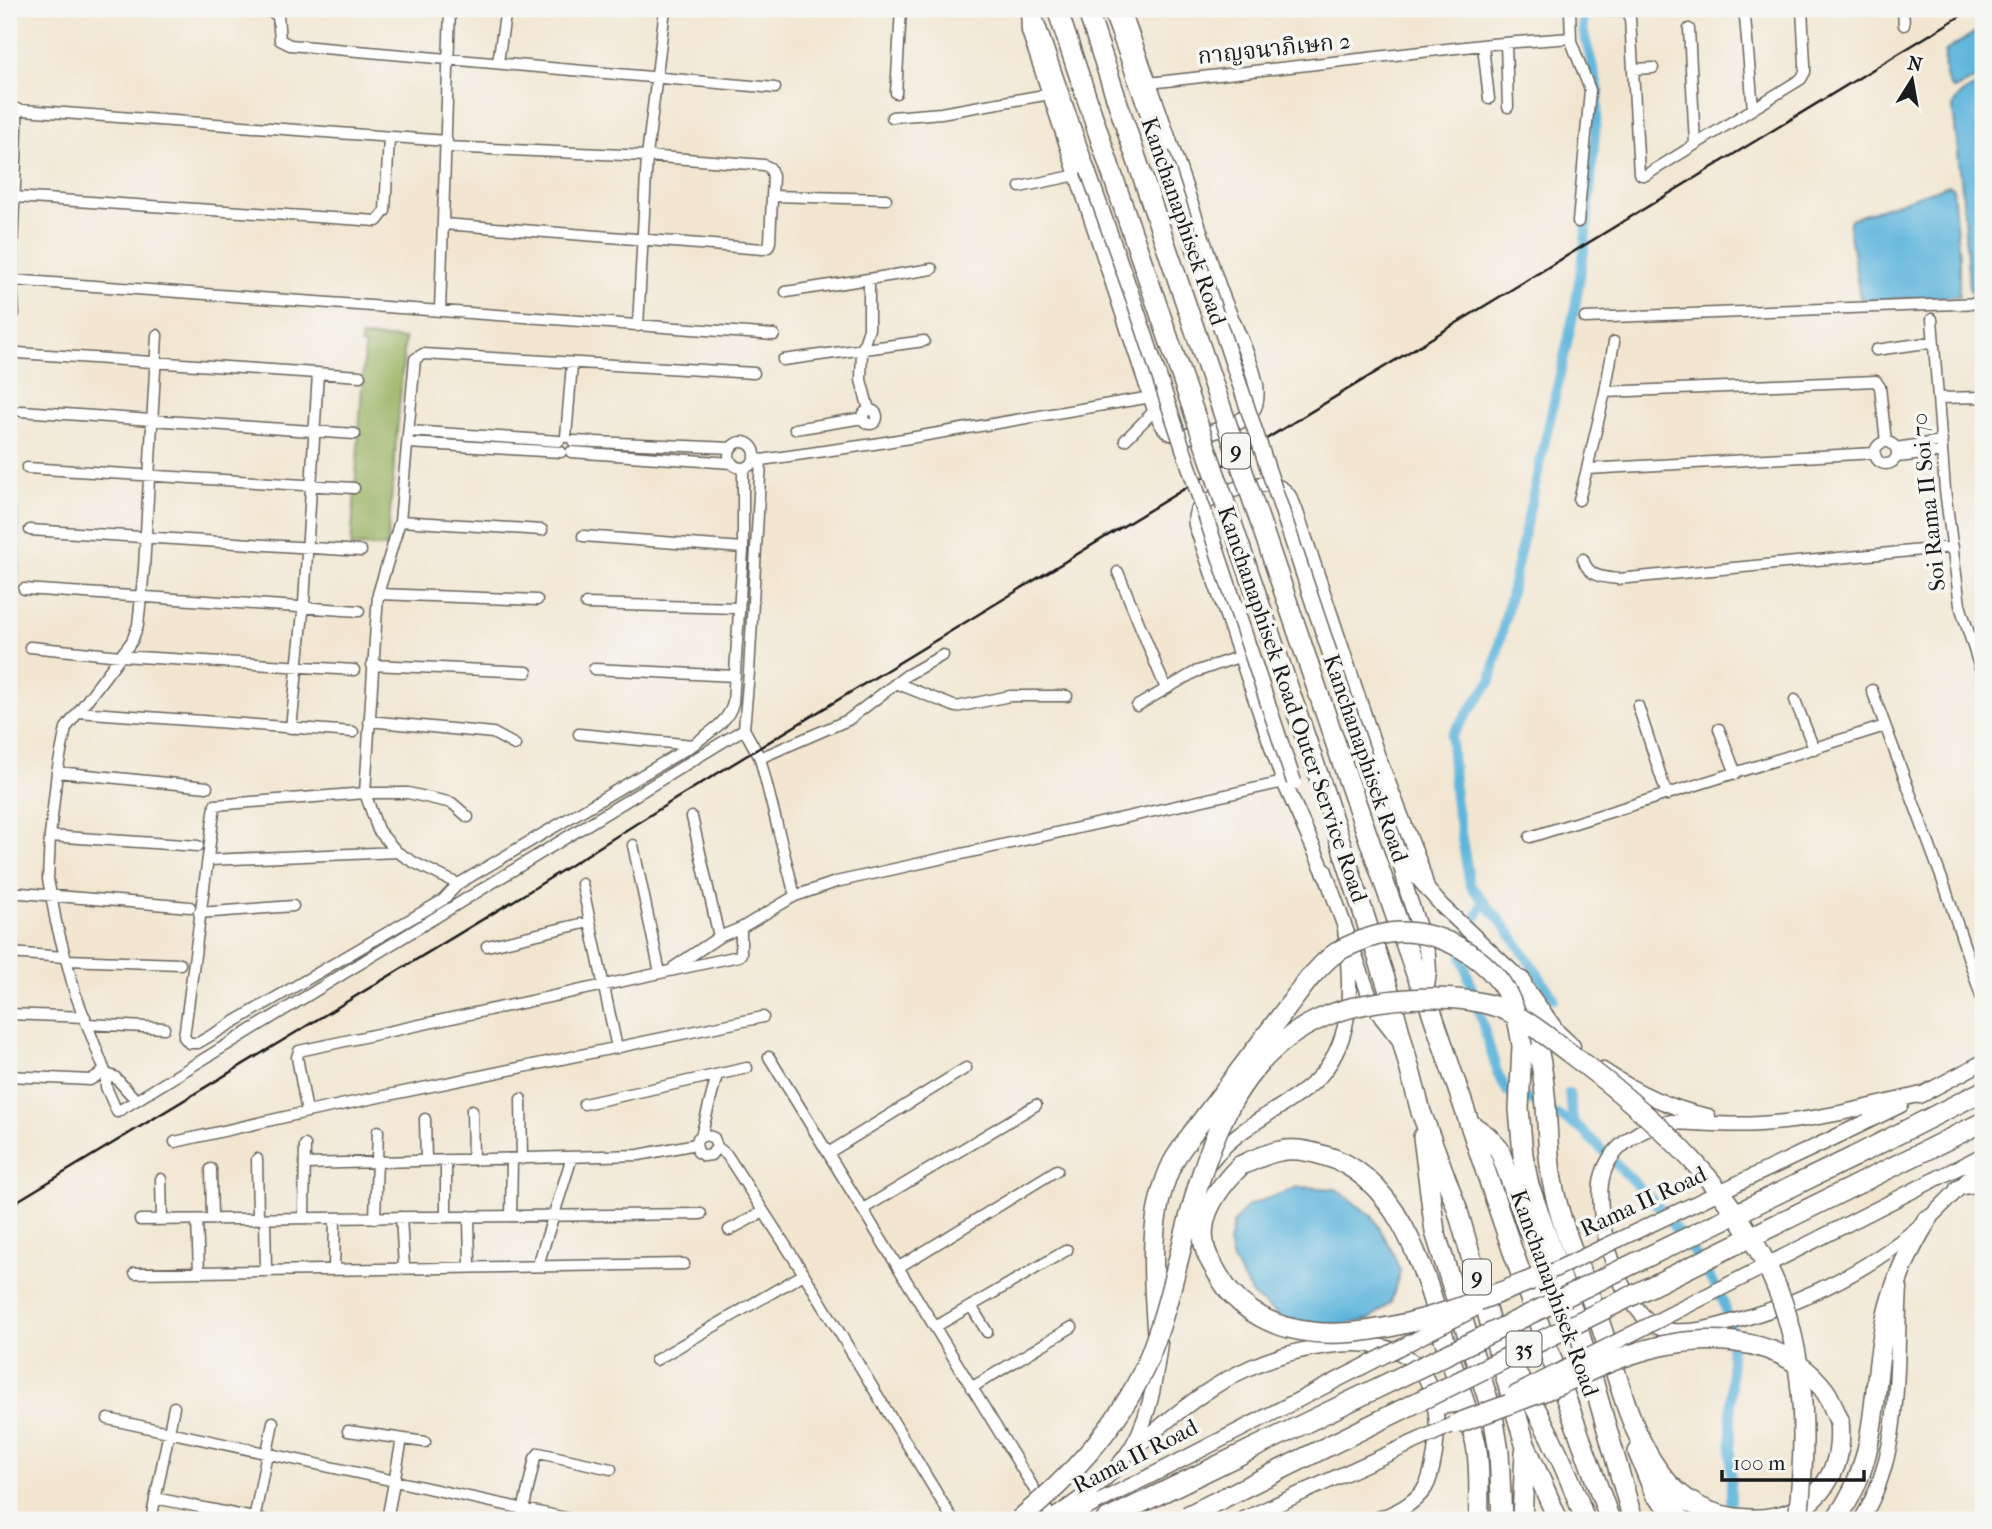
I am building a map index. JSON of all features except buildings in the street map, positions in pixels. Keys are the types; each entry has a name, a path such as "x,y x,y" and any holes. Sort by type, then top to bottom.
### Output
{"highway":[{"name":"9","path":"1057,9 1320,777 1390,991 1421,1112 1457,1208 1525,1444 1558,1520"},
{"name":"Kanchanaphisek Road","path":"1087,9 1345,771 1610,1520"},
{"path":"1158,1356 1152,1264 1158,1210 1173,1162 1308,980 1326,961 1342,949 1378,936 1398,932 1434,937 1465,950 1484,965 1501,983 1512,1003 1522,1046 1519,1109 1523,1155 1530,1185 1574,1314 1633,1520"},
{"path":"1521,981 1532,1017 1545,1095 1549,1158 1558,1205 1601,1326 1633,1438 1651,1486 1663,1504 1682,1520"},
{"path":"1019,1520 1094,1447 1119,1414 1137,1383 1152,1348 1171,1289 1210,1149 1224,1114 1245,1081 1283,1042 1322,1018 1363,1006 1436,999 1476,1002 1495,1007 1513,1014 1550,1038 1644,1112 1698,1168 1733,1210 1773,1279 1786,1313 1795,1349 1801,1386 1803,1434 1798,1520"},
{"name":"Rama II Road","path":"1106,1520 1853,1157 1983,1091"},
{"path":"1421,1112 1436,1232 1442,1330"},
{"name":"35","path":"1183,1518 1983,1122"},
{"path":"1469,1124 1487,1136 1499,1149 1530,1233 1539,1247 1554,1259"},
{"path":"1479,1520 1476,1442 1463,1401 1442,1330 1430,1290 1407,1233 1383,1196 1365,1177 1331,1157 1304,1150 1281,1150 1240,1166 1220,1186 1210,1202 1205,1223 1204,1241 1208,1257 1229,1290 1240,1301 1259,1315 1283,1325 1326,1333 1408,1324 1427,1319 1534,1279"},
{"path":"1836,1519 1850,1496 1867,1457 1886,1318 1909,1250 1927,1220"},
{"path":"1436,1232 1493,1415 1501,1475 1502,1520"},
{"path":"1574,1314 1601,1326"},
{"path":"1492,1328 1542,1418 1574,1487 1585,1520"},
{"path":"1456,1424 1557,1386 1629,1354 1705,1340 1756,1345 1801,1367 1826,1393 1839,1420 1841,1445 1835,1468 1811,1499 1795,1511 1776,1518 1751,1520 1722,1516 1696,1507 1670,1486 1649,1458 1630,1420"},
{"path":"1436,1405 1463,1401"},
{"path":"1522,1520 1525,1444"}],"main road":[{"path":"1030,9 1030,31 1049,94 1082,173 1153,404 1163,427 1173,434 1188,437 1220,431 1252,413 1256,402 1254,375 1223,301 1122,9"},
{"name":"Kanchanaphisek Road Outer Service Road","path":"1030,9 1082,173 1133,298 1289,782 1371,1000 1406,1048"},
{"path":"1110,9 1162,153 1397,849 1407,891 1429,955 1426,995"},
{"path":"1289,782 1241,656 1195,515 1200,507 1227,493 1267,483 1281,488 1288,495 1300,524 1373,741 1428,891"},
{"path":"1397,849 1442,906 1482,941 1521,981 1558,1032 1604,1070 1655,1101 1682,1111 1758,1124"},
{"path":"1124,1458 1146,1412 1158,1356 1178,1227 1199,1177 1217,1153 1238,1133 1319,1077 1332,1060 1342,1039 1350,1006 1345,928"},
{"name":"Rama II Road","path":"1055,1520 1161,1470 1534,1279 1823,1143 1983,1062"},
{"path":"1926,1093 1866,1108 1758,1124 1664,1123 1621,1146 1603,1171 1600,1200 1605,1233 1617,1273 1629,1297 1649,1322 1664,1330 1682,1332 1753,1315 1828,1287 1892,1248 1927,1220 1983,1166"},
{"name":"35","path":"1242,1520 1456,1424 1983,1155"},
{"path":"1958,1188 1975,1185 1983,1188"},
{"path":"1861,1520 1877,1490 1890,1443 1902,1269"},
{"path":"1055,1520 1172,1416 1216,1384 1265,1360 1313,1348 1358,1344 1396,1351 1412,1361 1420,1371 1436,1405 1438,1423 1426,1487 1413,1502 1376,1520"}],"street":[{"path":"228,9 270,11 278,16 284,44 775,88"},
{"path":"440,311 450,9"},
{"path":"498,62 506,9"},
{"path":"638,326 647,156 664,9"},
{"path":"896,93 901,9"},
{"path":"1570,9 1571,38 1590,90 1578,222"},
{"path":"1610,11 1641,9"},
{"path":"1630,18 1639,173 1646,174 1801,79 1805,72 1802,9"},
{"path":"1903,9 1904,25"},
{"path":"1745,17 1752,109"},
{"path":"1689,29 1695,144"},
{"name":"กาญจนาภิเษก 2","path":"1149,83 1571,38"},
{"path":"1507,43 1508,107"},
{"path":"1483,46 1489,99"},
{"path":"1633,69 1653,68"},
{"path":"892,117 998,105 1049,94"},
{"path":"14,314 11,279 15,197 13,109 447,144 764,165 770,169 773,176 770,242 768,247 762,249 444,224"},
{"path":"15,197 377,221 385,211 389,138"},
{"path":"1020,187 1082,173"},
{"path":"772,196 886,198"},
{"path":"786,292 932,269"},
{"path":"11,279 774,335"},
{"path":"869,281 869,329 862,350 861,389 874,444"},
{"path":"1586,318 1983,303"},
{"name":"Soi Rama II Soi 70","path":"1932,319 1942,447 1960,605 1983,678"},
{"path":"157,335 146,539 138,625 132,641 66,728 57,772 50,836 50,894 66,958 106,1072 106,1087 117,1112 744,729"},
{"path":"783,360 924,341"},
{"path":"1579,500 1614,342"},
{"path":"1876,350 1933,342"},
{"path":"18,353 360,376"},
{"path":"458,884 397,852 378,830 365,793 378,594 400,521 415,359 418,355 754,373"},
{"path":"566,445 572,363"},
{"path":"291,728 303,606 318,373"},
{"path":"1605,392 1876,381 1880,387 1885,442"},
{"path":"1938,398 1983,397"},
{"path":"1125,440 1153,404"},
{"path":"409,431 732,463 743,468 758,458 1153,404"},
{"path":"21,411 355,434"},
{"path":"795,429 868,417"},
{"path":"408,443 731,448 740,442 751,446 758,458 744,729 760,758 795,896"},
{"path":"1885,442 1892,443 1897,452 1893,462 1883,464 1877,460 1875,453 1877,447 1885,442"},
{"path":"1897,452 1942,447"},
{"path":"731,448 729,453 732,463"},
{"path":"1587,469 1875,453"},
{"path":"27,468 354,488"},
{"path":"468,817 452,803 408,793 365,793 215,805 208,860 194,910 184,1037 189,1043 198,1043 443,900 458,884 693,745 723,722 733,703 743,548 743,468"},
{"path":"400,521 542,530"},
{"path":"30,530 361,551"},
{"path":"583,536 743,548"},
{"path":"1583,559 1590,573 1597,577 1630,579 1952,547"},
{"path":"1118,572 1166,689"},
{"path":"24,589 359,611"},
{"path":"378,594 537,600"},
{"path":"586,604 738,608"},
{"path":"30,647 121,656 354,670"},
{"path":"760,758 848,720 916,668 943,655"},
{"path":"1137,706 1195,672 1241,656"},
{"path":"372,665 527,672"},
{"path":"594,669 735,676"},
{"path":"897,683 956,706 1010,696 1067,696"},
{"path":"1871,690 1946,890 1983,1002"},
{"path":"1795,700 1814,749"},
{"path":"1638,706 1667,795"},
{"path":"78,712 353,732"},
{"path":"369,721 494,733 516,745"},
{"path":"1530,837 1885,726"},
{"path":"1719,730 1737,774"},
{"path":"579,734 693,745"},
{"path":"57,772 207,787"},
{"path":"663,972 719,937 741,928 795,896 836,882 1289,782"},
{"path":"692,817 719,937"},
{"path":"50,836 198,846"},
{"path":"633,845 663,972"},
{"path":"208,860 397,852"},
{"path":"582,884 617,1048"},
{"path":"9,892 194,910 293,906"},
{"path":"486,946 589,922"},
{"path":"307,1112 297,1057 299,1051 739,956 741,928"},
{"path":"9,953 180,964"},
{"path":"9,1014 164,1028"},
{"path":"176,1142 763,1017"},
{"path":"769,1057 1055,1520"},
{"path":"584,1104 747,1068"},
{"path":"828,1153 966,1068"},
{"path":"106,1072 115,1077 136,1100"},
{"path":"9,1076 90,1080 106,1072"},
{"path":"717,1075 698,1140 698,1152 704,1156 711,1154 717,1147"},
{"path":"511,1215 521,1099"},
{"path":"863,1209 1036,1105"},
{"path":"472,1110 474,1159"},
{"path":"425,1119 426,1160"},
{"path":"375,1218 377,1131"},
{"path":"306,1164 649,1154 710,1136 714,1138 717,1147 727,1155 804,1274 953,1520"},
{"path":"304,1218 305,1145"},
{"path":"538,1265 572,1157"},
{"path":"257,1159 266,1270"},
{"path":"446,1160 446,1217"},
{"path":"211,1169 212,1219"},
{"path":"899,1267 1057,1170"},
{"path":"161,1179 162,1220"},
{"path":"729,1230 763,1212"},
{"path":"140,1220 701,1214"},
{"path":"469,1216 470,1266"},
{"path":"401,1217 404,1267"},
{"path":"334,1269 335,1219"},
{"path":"197,1220 199,1271"},
{"path":"934,1327 1067,1250"},
{"path":"135,1273 684,1264"},
{"path":"656,1360 804,1274"},
{"path":"971,1306 988,1332"},
{"path":"971,1388 1072,1327"},
{"path":"151,1520 174,1407"},
{"path":"108,1419 395,1482 522,1515 575,1520"},
{"path":"155,1498 257,1520 273,1422"},
{"path":"348,1431 425,1442"},
{"path":"387,1520 402,1438"},
{"path":"522,1515 535,1458 539,1454 611,1469"}],"green space":[{"path":"362,337 405,339 387,547 351,546 365,346 360,345"}],"water":[{"path":"1983,27 1983,75 1952,89 1945,71 1946,51"},
{"path":"1983,83 1983,296 1974,294 1969,288 1953,108 1961,95"},
{"path":"1949,185 1953,188 1959,258 1959,296 1867,300 1860,298 1849,227 1851,219"},
{"path":"1298,1187 1336,1189 1374,1218 1391,1249 1400,1271 1391,1302 1370,1319 1340,1326 1282,1318 1253,1296 1233,1261 1229,1243 1233,1224 1247,1206"}],"waterway":[{"path":"1554,998 1506,927 1470,885 1455,798 1451,736 1491,681 1575,308 1585,244 1599,90 1583,30 1582,9"},
{"path":"9,508 9,587"},
{"path":"1484,900 1465,942 1462,956 1497,1072 1507,1091 1532,1101 1580,1128 1658,1206 1697,1257 1723,1300 1731,1328 1731,1501"},
{"path":"1569,1093 1574,1125"}],"railway":[{"path":"9,1206 528,892 677,798 1972,9"}]}
